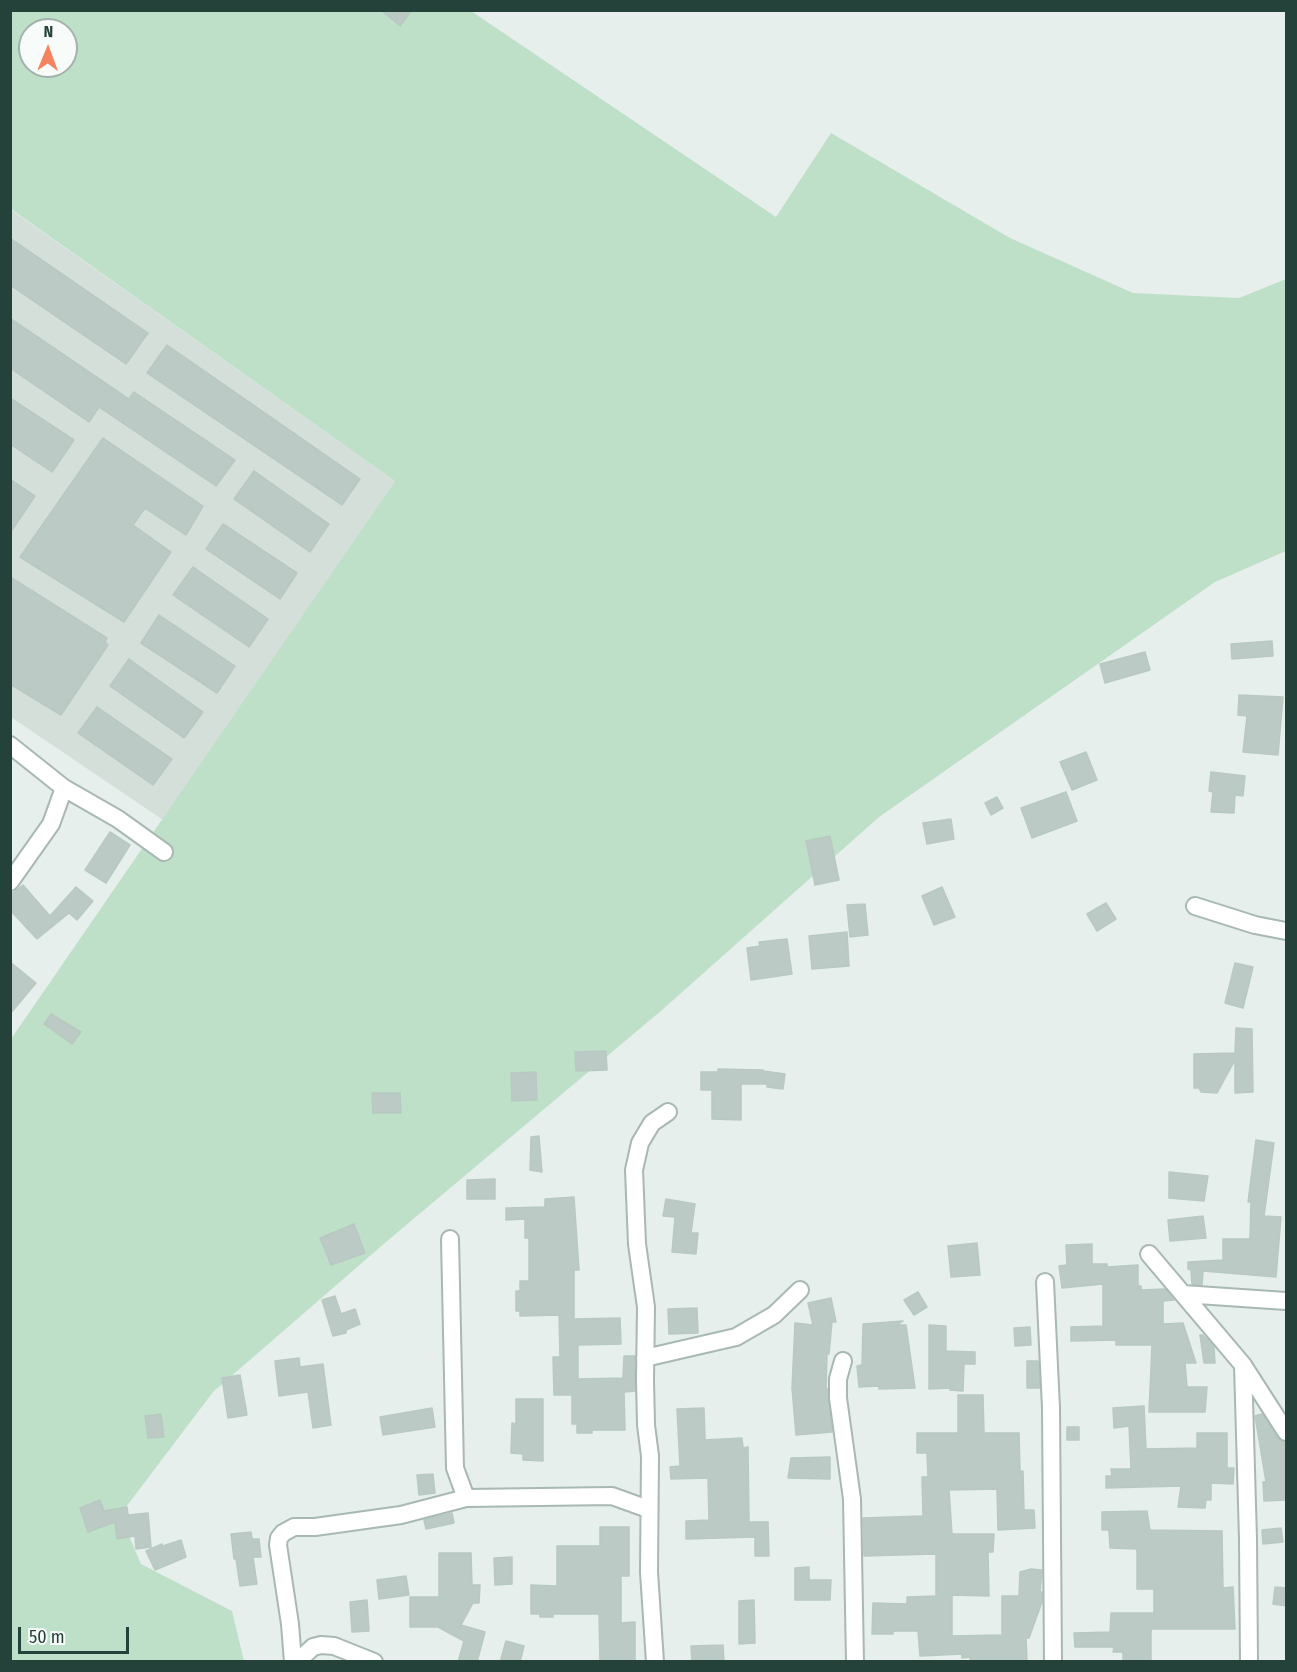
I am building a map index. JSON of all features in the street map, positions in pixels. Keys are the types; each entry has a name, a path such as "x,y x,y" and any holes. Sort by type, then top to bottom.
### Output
{"street":[{"path":"10,745 64,788 118,819 164,852"},
{"path":"10,882 34,852 51,824 64,788"},
{"path":"1195,906 1255,925 1287,931"},
{"path":"655,1662 649,1572 650,1456 646,1425 646,1307 637,1244 634,1170 640,1143 652,1123 668,1112"},
{"path":"450,1239 455,1468 466,1498"},
{"path":"1149,1254 1243,1365 1287,1432"},
{"path":"1045,1282 1051,1408 1053,1662"},
{"path":"645,1358 736,1337 774,1315 800,1290"},
{"path":"1183,1294 1287,1301"},
{"path":"843,1361 838,1380 838,1398 852,1499 855,1662"},
{"path":"1243,1365 1249,1662"},
{"path":"293,1662 290,1624 278,1545 283,1533 294,1527 315,1527 401,1515 466,1498 612,1497 648,1509"},
{"path":"297,1662 313,1647 321,1645 334,1646 374,1662"}],"shaded area":[{"path":"10,209 395,481 163,820 11,717"}],"green space":[{"path":"11,11 471,11 776,217 831,133 1010,238 1133,293 1239,298 1286,279 1286,551 1215,582 879,817 662,1010 386,1242 213,1392 120,1515 141,1564 232,1611 244,1661 11,1661 11,1039 395,481 11,209"}],"building":[{"path":"381,10 412,10 400,26"},
{"path":"10,238 148,333 126,364 10,285"},
{"path":"10,318 129,399 134,392 235,460 216,486 99,407 89,422 10,368"},
{"path":"167,345 360,479 342,505 147,373"},
{"path":"10,398 74,440 52,472 10,444"},
{"path":"103,438 203,506 186,535 145,508 133,525 171,552 124,622 20,557"},
{"path":"254,471 329,524 310,552 234,499"},
{"path":"10,479 35,496 10,533"},
{"path":"223,524 297,573 280,599 206,549"},
{"path":"193,567 268,619 249,647 173,595"},
{"path":"10,577 107,638 105,642 108,645 61,715 10,684"},
{"path":"159,615 235,666 217,693 141,643"},
{"path":"1272,641 1273,656 1232,659 1231,644"},
{"path":"1145,652 1150,670 1105,683 1100,664"},
{"path":"129,659 203,712 184,738 110,686"},
{"path":"1239,695 1283,697 1278,755 1243,752 1247,716 1238,715"},
{"path":"97,707 172,759 153,785 78,733"},
{"path":"1086,752 1097,780 1072,790 1060,762"},
{"path":"1211,772 1245,776 1243,796 1235,795 1234,813 1211,812 1213,792 1209,791"},
{"path":"1066,792 1077,821 1032,838 1021,808"},
{"path":"997,797 1003,808 991,815 985,803"},
{"path":"951,819 954,839 927,844 923,823"},
{"path":"110,832 130,845 106,883 85,870"},
{"path":"830,836 839,880 815,885 806,841"},
{"path":"23,885 50,916 76,887 93,901 77,920 69,913 37,939 10,910 10,895"},
{"path":"942,887 955,917 934,925 922,896"},
{"path":"1106,903 1116,919 1097,931 1087,914"},
{"path":"865,904 868,935 850,937 847,905"},
{"path":"847,932 849,966 812,969 809,936"},
{"path":"787,939 792,974 751,980 747,948 760,946 759,942"},
{"path":"10,962 36,983 10,1014"},
{"path":"1235,963 1253,967 1243,1008 1225,1003"},
{"path":"51,1014 81,1032 72,1044 44,1024"},
{"path":"1236,1028 1252,1029 1253,1092 1235,1093 1235,1060 1217,1093 1201,1092 1199,1088 1194,1088 1194,1054 1235,1053"},
{"path":"606,1051 607,1070 576,1071 575,1052"},
{"path":"718,1069 763,1070 785,1074 783,1089 767,1087 767,1084 741,1084 741,1120 712,1119 712,1090 701,1090 701,1072 718,1072"},
{"path":"536,1072 537,1100 512,1101 511,1073"},
{"path":"372,1093 400,1093 401,1113 373,1113"},
{"path":"539,1136 542,1172 530,1170 531,1137"},
{"path":"1256,1140 1274,1143 1264,1216 1281,1217 1276,1277 1203,1271 1202,1285 1192,1284 1188,1262 1223,1260 1223,1239 1250,1239 1251,1202 1248,1202"},
{"path":"1169,1172 1208,1176 1204,1201 1169,1198"},
{"path":"495,1179 495,1199 467,1199 467,1180"},
{"path":"574,1197 579,1270 574,1270 574,1319 620,1318 621,1344 578,1345 578,1379 623,1378 624,1356 635,1356 635,1391 624,1392 625,1430 592,1430 592,1433 577,1433 577,1424 572,1424 572,1395 554,1395 553,1357 560,1357 559,1315 520,1316 520,1311 516,1311 516,1291 520,1291 520,1281 529,1281 529,1238 525,1238 525,1219 506,1220 506,1208 545,1207 545,1199"},
{"path":"666,1199 695,1204 691,1233 698,1233 696,1254 672,1252 675,1217 663,1216"},
{"path":"1203,1216 1206,1238 1170,1241 1168,1220"},
{"path":"354,1224 365,1253 331,1265 320,1238"},
{"path":"977,1243 980,1275 951,1277 948,1246"},
{"path":"1092,1244 1092,1264 1107,1264 1107,1267 1138,1265 1138,1286 1141,1286 1141,1290 1165,1289 1174,1300 1163,1301 1163,1324 1183,1323 1196,1363 1185,1363 1187,1387 1207,1387 1205,1412 1149,1412 1152,1345 1116,1345 1116,1340 1071,1341 1071,1327 1103,1326 1103,1284 1062,1288 1059,1266 1067,1265 1066,1245"},
{"path":"918,1292 927,1307 914,1315 904,1300"},
{"path":"335,1296 341,1314 355,1309 360,1324 346,1330 346,1333 333,1336 322,1300"},
{"path":"831,1298 836,1322 832,1322 829,1354 827,1354 826,1389 828,1389 832,1432 796,1435 792,1388 795,1323 813,1325 808,1303"},
{"path":"697,1308 698,1333 669,1334 668,1309"},
{"path":"903,1321 897,1325 906,1325 915,1388 859,1387 857,1366 862,1365 863,1324"},
{"path":"929,1325 946,1326 946,1351 975,1352 975,1364 964,1364 963,1391 950,1390 950,1388 929,1389"},
{"path":"1030,1327 1031,1345 1015,1346 1014,1328"},
{"path":"1200,1335 1203,1335 1214,1347 1215,1363 1204,1363"},
{"path":"299,1358 300,1367 323,1364 331,1425 313,1428 308,1392 279,1396 275,1361"},
{"path":"1027,1361 1038,1361 1040,1388 1027,1388"},
{"path":"240,1375 247,1415 228,1418 222,1378"},
{"path":"958,1395 983,1395 984,1433 1019,1433 1024,1510 1034,1510 1035,1528 998,1530 997,1489 949,1490 952,1534 994,1534 993,1552 988,1552 989,1596 952,1595 952,1636 1002,1635 1002,1596 1019,1596 1020,1572 1031,1569 1042,1570 1040,1592 1042,1592 1042,1602 1029,1638 1026,1638 1027,1662 970,1662 970,1657 962,1658 962,1654 920,1656 918,1631 872,1634 873,1603 907,1604 907,1597 936,1596 936,1554 864,1556 863,1518 923,1516 922,1477 928,1477 927,1453 917,1453 917,1433 958,1433"},
{"path":"516,1399 543,1399 543,1461 523,1460 523,1454 511,1453 512,1423 516,1424"},
{"path":"1144,1406 1146,1449 1197,1448 1197,1433 1227,1433 1227,1468 1234,1468 1233,1484 1211,1483 1211,1500 1206,1500 1205,1508 1178,1507 1181,1486 1106,1488 1106,1476 1112,1476 1111,1469 1131,1469 1129,1426 1114,1428 1113,1408"},
{"path":"432,1408 435,1427 383,1435 380,1417"},
{"path":"704,1408 705,1440 742,1438 743,1448 748,1447 749,1522 768,1522 769,1556 755,1556 755,1537 686,1539 686,1521 709,1520 708,1478 671,1479 670,1467 680,1466 677,1409"},
{"path":"161,1414 164,1437 148,1438 145,1416"},
{"path":"1262,1414 1277,1438 1284,1442 1287,1456 1287,1500 1264,1501 1263,1482 1266,1482 1255,1416"},
{"path":"1067,1427 1079,1427 1079,1440 1067,1440"},
{"path":"830,1457 830,1479 788,1478 791,1458"},
{"path":"433,1474 435,1493 419,1495 417,1475"},
{"path":"100,1500 104,1511 127,1507 128,1515 148,1513 151,1547 136,1549 135,1536 117,1539 115,1522 88,1532 80,1508"},
{"path":"1147,1511 1150,1530 1222,1531 1223,1588 1233,1587 1235,1629 1151,1629 1151,1662 1123,1662 1123,1652 1113,1652 1114,1647 1075,1647 1074,1633 1110,1632 1111,1613 1154,1613 1154,1589 1137,1589 1137,1549 1110,1548 1109,1530 1102,1530 1102,1512"},
{"path":"452,1513 454,1523 426,1529 424,1520"},
{"path":"600,1527 629,1527 629,1576 621,1576 621,1623 635,1622 635,1662 600,1662 599,1614 553,1614 553,1617 540,1617 540,1614 531,1614 531,1585 557,1586 557,1546 600,1546"},
{"path":"1281,1528 1283,1542 1263,1544 1262,1530"},
{"path":"251,1532 252,1539 259,1539 261,1557 253,1557 257,1584 240,1586 231,1534"},
{"path":"181,1540 186,1557 155,1570 146,1551 162,1544 163,1546"},
{"path":"439,1553 471,1553 472,1585 480,1585 479,1603 473,1603 461,1625 485,1632 477,1662 458,1662 464,1641 438,1627 410,1627 410,1597 439,1597"},
{"path":"512,1557 512,1584 495,1585 494,1558"},
{"path":"809,1567 809,1580 831,1580 830,1600 795,1600 795,1568"},
{"path":"406,1576 409,1595 379,1599 377,1580"},
{"path":"1275,1587 1287,1588 1287,1606 1273,1604"},
{"path":"367,1600 369,1631 352,1632 350,1602"},
{"path":"754,1600 755,1643 739,1644 739,1601"},
{"path":"506,1641 524,1646 520,1662 500,1662"},
{"path":"723,1645 724,1662 692,1662 691,1646"}]}
